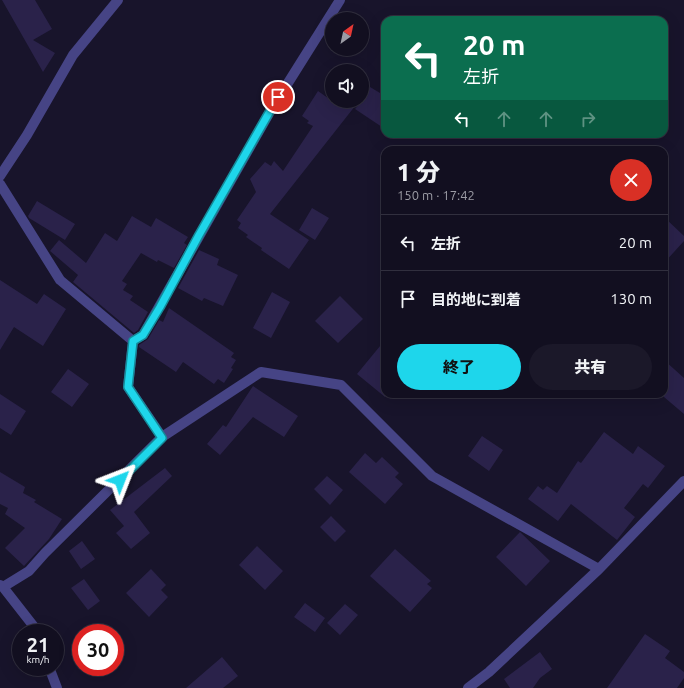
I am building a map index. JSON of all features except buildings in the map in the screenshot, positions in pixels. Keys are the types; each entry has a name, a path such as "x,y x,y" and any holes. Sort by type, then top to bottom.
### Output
{"street":[{"path":"0,176 27,135 73,56 118,0"},
{"path":"133,341 143,335 270,110 340,0"},
{"path":"0,184 60,280 133,341"},
{"path":"133,341 128,387 162,438"},
{"path":"32,624 2,586 29,571 45,553 162,438 261,372 341,385 432,476 599,569"},
{"path":"468,688 489,672 599,569 684,480"},
{"path":"52,676 57,688"}],"route":[{"path":"120,480 162,438 128,387 133,341 143,335 160,307 199,235 278,97"}]}
